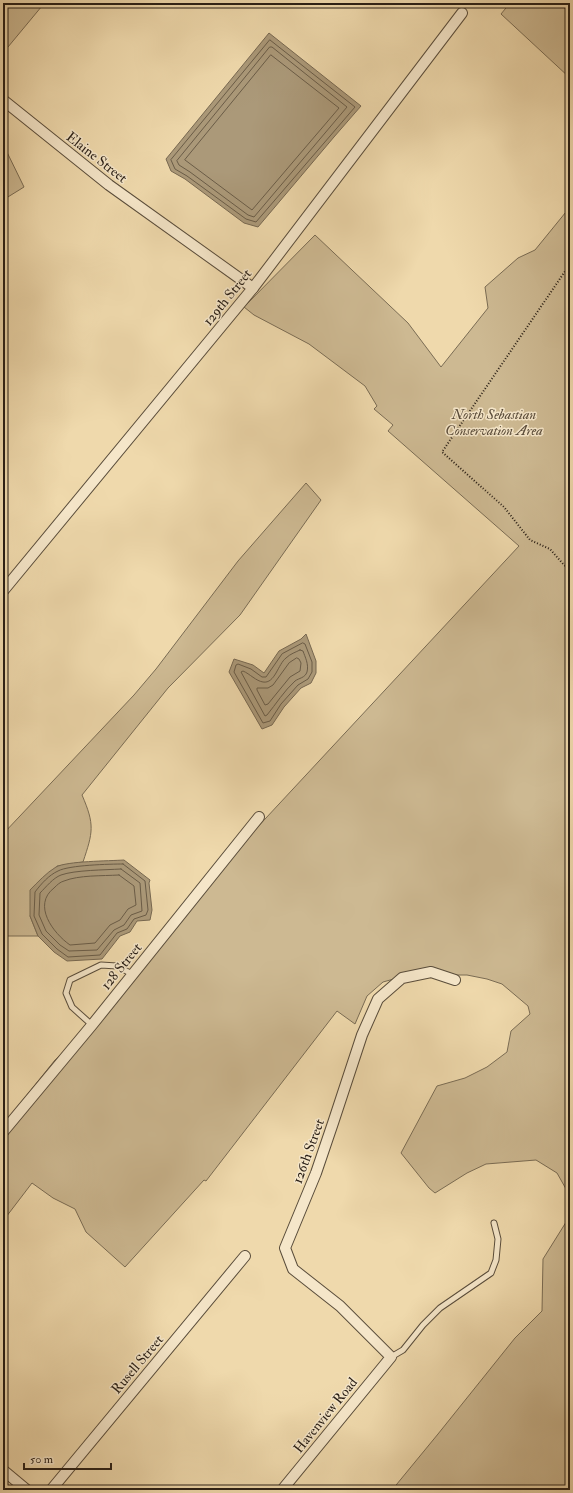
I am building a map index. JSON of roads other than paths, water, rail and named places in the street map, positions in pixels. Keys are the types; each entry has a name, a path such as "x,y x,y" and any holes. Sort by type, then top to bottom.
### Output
{"street":[{"name":"129th Street","path":"3,591 253,288 462,13"},
{"name":"Elaine Street","path":"3,100 109,185 253,288"},
{"name":"128 Street","path":"3,1132 92,1025 259,817"},
{"name":"126th Street","path":"391,1357 340,1306 293,1269 285,1248 316,1173 334,1123 362,1034 378,999 402,978 431,972 455,980"},
{"name":"Rusell Street","path":"52,1490 245,1256"},
{"name":"Havenview Road","path":"282,1490 391,1357"},
{"path":"3,1470 27,1490"}],"lane":[{"path":"92,1025 72,1007 66,993 70,980 101,965 118,966 132,974"},
{"path":"391,1357 403,1350 423,1325 440,1308 491,1273 496,1260 498,1239 494,1223"}],"water":[{"path":"269,33 361,106 258,227 244,223 185,179 171,171 166,159"},
{"path":"306,634 316,661 316,673 311,683 301,688 284,707 272,725 262,729 229,672 234,659 253,665 264,673 279,651 301,639"},
{"path":"124,860 150,880 152,910 150,920 137,921 130,932 120,936 102,959 67,961 54,952 38,936 30,916 30,890 49,872 61,865 78,862"}],"park label":[{"name":"North Sebastian Conservation Area","path":"494,422"}]}
